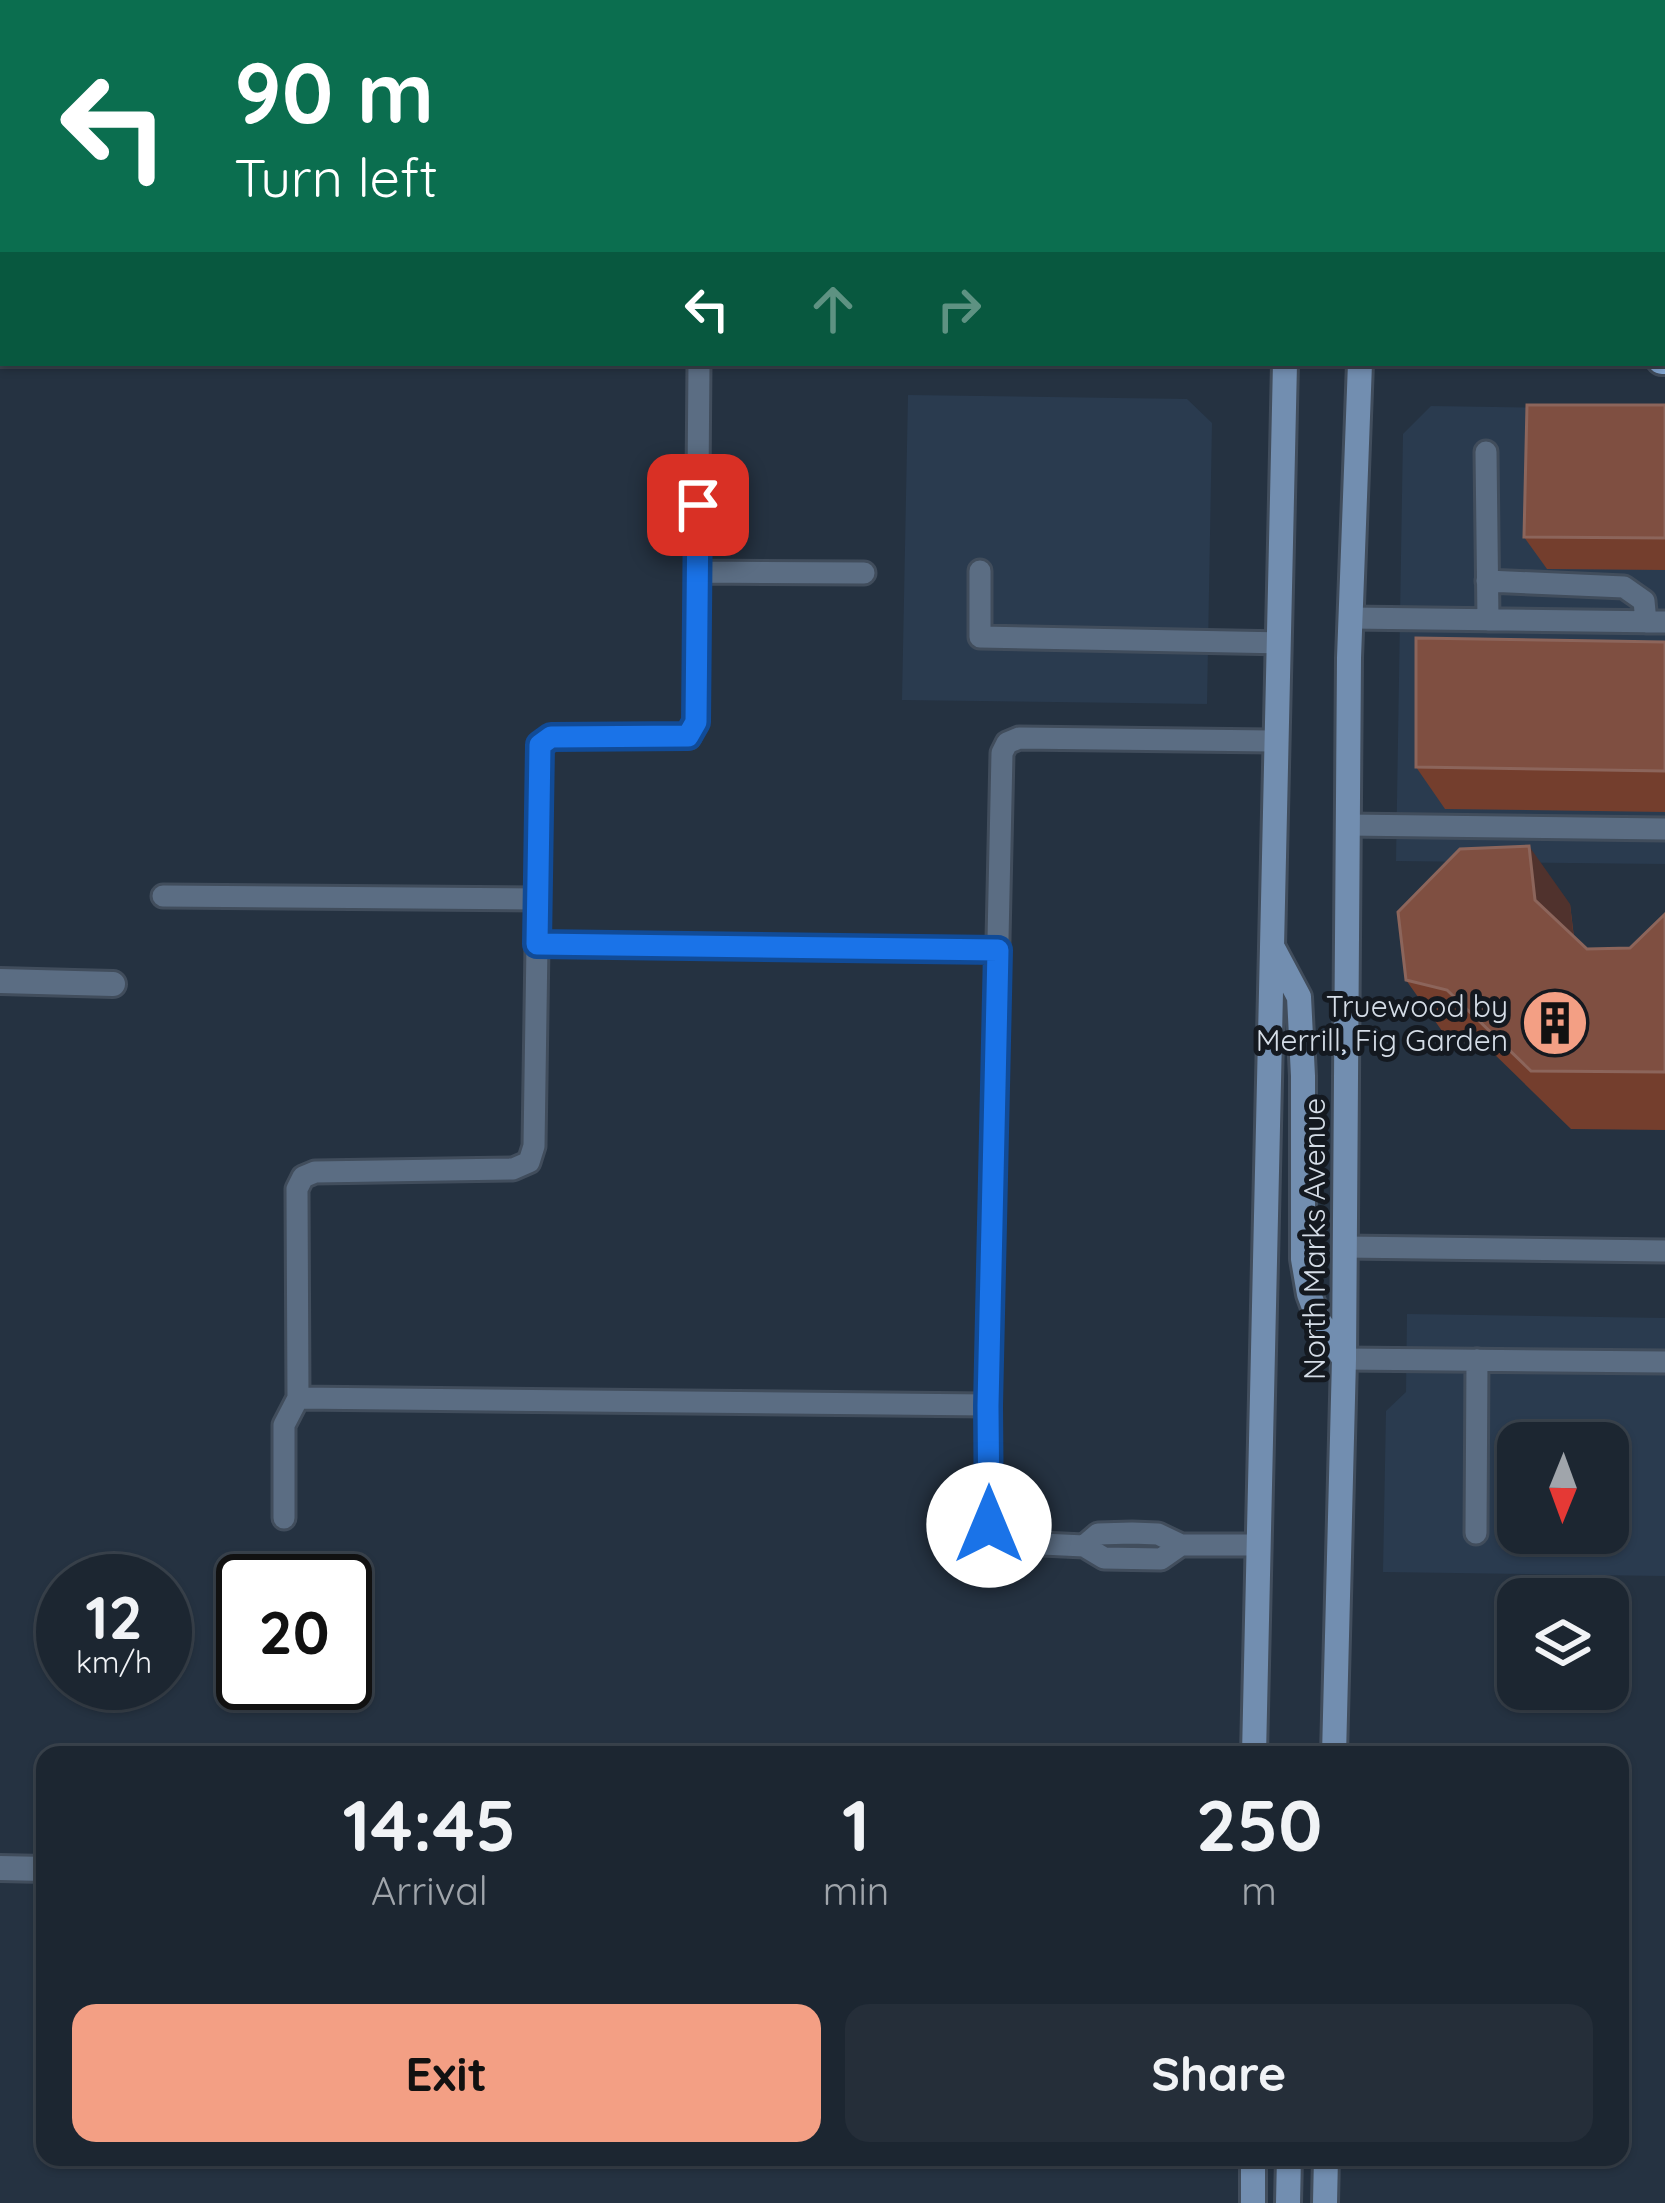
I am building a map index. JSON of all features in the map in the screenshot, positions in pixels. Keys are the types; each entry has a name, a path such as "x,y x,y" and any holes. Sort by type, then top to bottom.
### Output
{"main road":[{"name":"North Marks Avenue","path":"1254,1746 1285,366"},
{"name":"North Marks Avenue","path":"1334,1746 1344,1359 1351,618 1360,366"},
{"path":"1273,948 1299,997 1303,1259 1309,1294 1319,1321 1344,1359"},
{"path":"1252,2166 1252,2203"},
{"path":"1288,2203 1289,2166"},
{"path":"1325,2203 1326,2166"}],"street":[{"path":"0,981 113,984"},
{"path":"0,1868 36,1869"}],"lane":[{"path":"284,1518 284,1425 298,1398 297,1189 303,1177 315,1172 514,1169 529,1162 534,1146 540,745 551,737 688,736 696,722 699,366"},
{"path":"1486,452 1488,620"},
{"path":"980,571 980,638 1279,644"},
{"path":"697,572 864,573"},
{"path":"1351,618 1655,622 1644,601 1624,586 1487,581"},
{"path":"1259,1545 1181,1546 1161,1559 1103,1558 1084,1546 1001,1542 991,1537 988,1406 1002,753 1007,743 1018,738 1277,741"},
{"path":"1348,825 1665,829"},
{"path":"163,896 538,899"},
{"path":"537,944 998,950"},
{"path":"1344,1247 1665,1251"},
{"path":"1344,1359 1665,1362"},
{"path":"1476,1533 1478,1360"},
{"path":"298,1398 988,1406"}],"shaded area":[{"path":"908,395 1187,399 1212,423 1207,704 902,700"},
{"path":"1431,406 1665,410 1665,864 1396,861 1403,434"},
{"path":"1407,1314 1665,1318 1665,1576 1383,1572 1386,1411 1406,1392"}],"building":[{"path":"1527,405 1665,405 1665,538 1524,537"},
{"path":"1416,638 1665,642 1665,771 1416,767"},
{"path":"1529,846 1535,900 1587,949 1630,948 1665,914 1665,1072 1531,1071 1447,990 1406,980 1398,912 1460,849"}],"place":[{"name":"Truewood by Merrill, Fig Garden","path":"1555,1023"}],"route":[{"path":"698,505 696,722 688,736 551,737 540,745 537,944 998,950 989,1525"}]}
